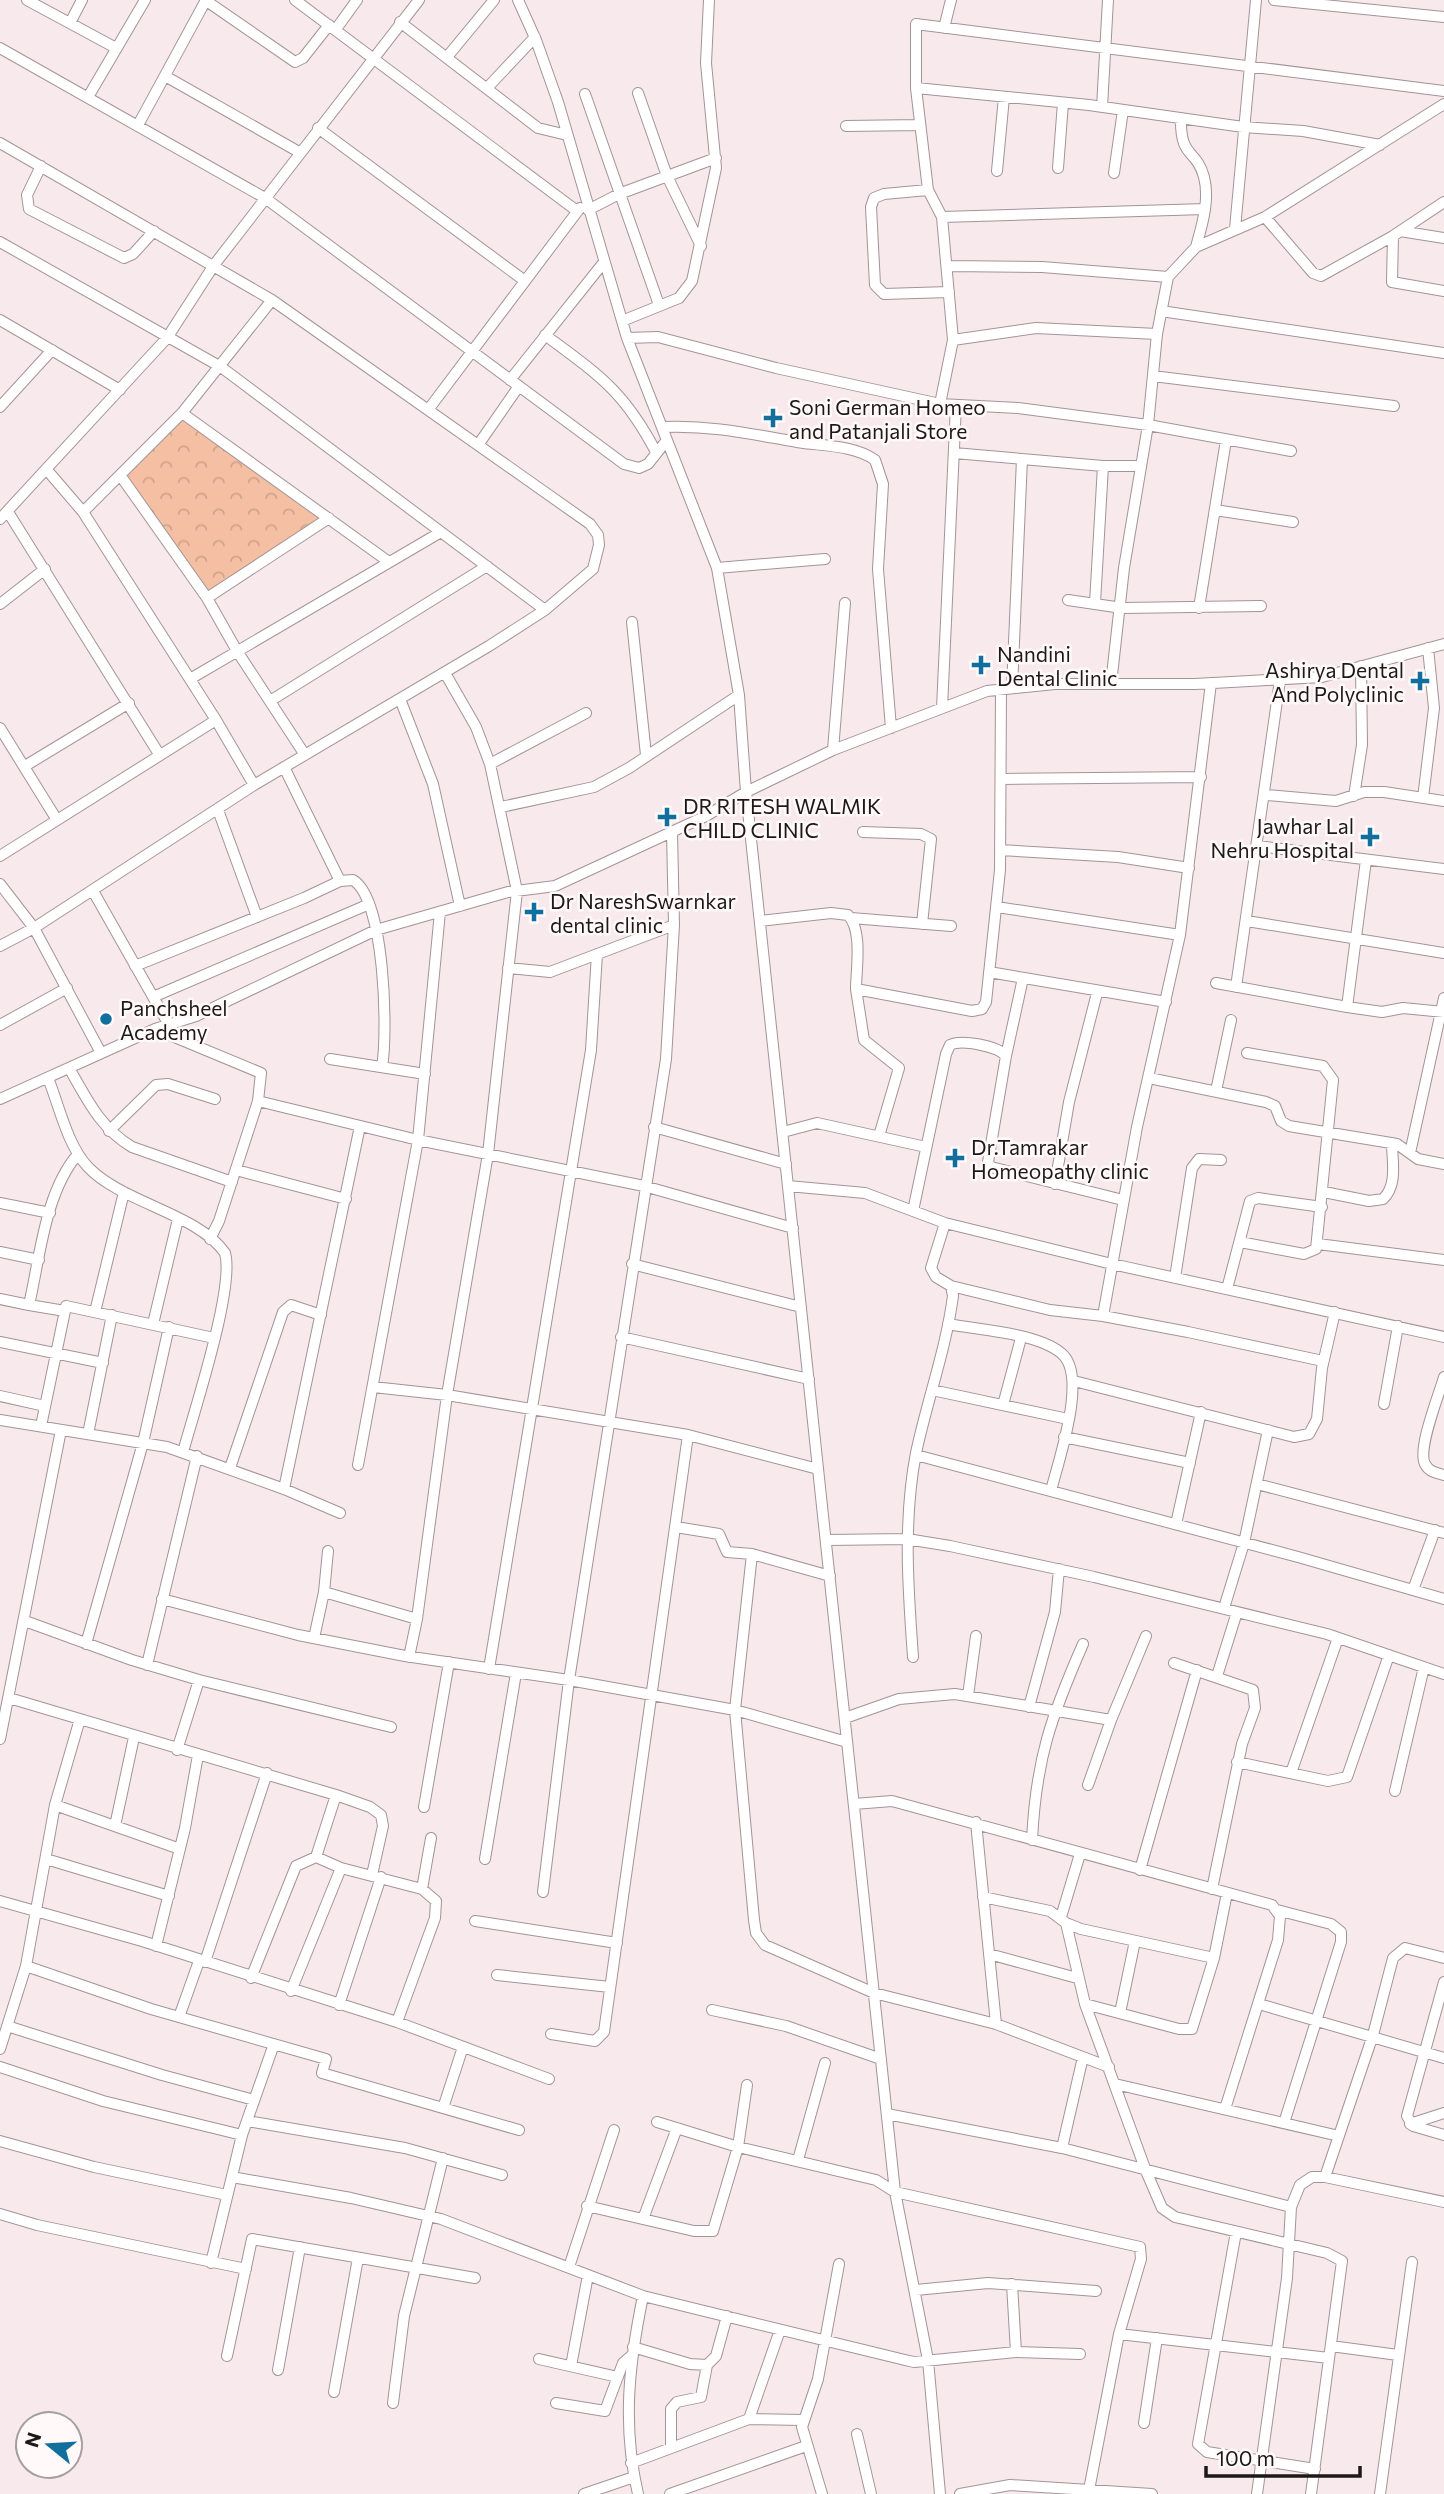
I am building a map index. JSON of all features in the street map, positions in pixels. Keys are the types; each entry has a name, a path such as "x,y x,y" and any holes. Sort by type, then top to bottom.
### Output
{"street":[{"path":"27,0 116,48"},
{"path":"70,23 82,0"},
{"path":"88,97 145,0"},
{"path":"138,125 206,0 295,62 303,58 357,0"},
{"path":"295,0 583,208"},
{"path":"159,754 45,569 4,516 167,338 214,265 419,0"},
{"path":"447,57 494,0"},
{"path":"518,0 535,37 567,135 583,208 604,261 622,321 717,568 739,695 760,921 895,2192 928,2360 940,2494"},
{"path":"622,321 679,298 689,289 701,246 713,191 716,158 706,63 709,0"},
{"path":"944,28 951,0"},
{"path":"1102,107 1108,0"},
{"path":"1235,229 1256,0"},
{"path":"1274,0 1444,17"},
{"path":"1388,12 1389,0"},
{"path":"400,22 538,128 567,135"},
{"path":"940,404 953,340 942,217 929,190 920,125 916,88 916,24 1105,51 1444,92"},
{"path":"488,87 535,37"},
{"path":"0,48 265,198 624,464 639,468 648,464 667,440"},
{"path":"165,76 299,152"},
{"path":"916,88 1102,107 1243,127 1303,131 1380,145"},
{"path":"638,93 667,176 701,246"},
{"path":"585,94 659,305"},
{"path":"997,172 1004,97"},
{"path":"1058,168 1063,103"},
{"path":"1111,684 1122,608 1124,568 1148,425 1157,334 1168,277 1196,247 1265,217 1444,104"},
{"path":"1114,173 1123,110"},
{"path":"1181,118 1182,143 1203,176 1205,209 1196,247"},
{"path":"846,126 920,125"},
{"path":"318,128 525,281"},
{"path":"0,946 93,891 254,785 445,673 545,610 593,569 597,558 598,535 590,524 272,300 41,166 1,147"},
{"path":"428,410 583,208 716,158"},
{"path":"41,166 27,195 29,209 124,258 134,254 154,231"},
{"path":"929,190 879,194 872,202 875,285 884,294 949,292"},
{"path":"1265,217 1313,273 1321,276 1397,234 1444,202"},
{"path":"942,217 1205,209"},
{"path":"1397,234 1444,238"},
{"path":"1397,234 1392,282 1444,291"},
{"path":"0,242 221,367 545,610"},
{"path":"478,445 545,335 604,261"},
{"path":"947,266 1042,267 1168,277"},
{"path":"83,512 182,414 272,300"},
{"path":"1161,311 1444,353"},
{"path":"0,320 120,390"},
{"path":"953,340 1036,328 1157,334"},
{"path":"545,335 618,392 638,418 656,452"},
{"path":"628,338 658,337 776,368 940,404 1018,408 1148,425 1291,451"},
{"path":"1,405 52,350"},
{"path":"1153,376 1394,406"},
{"path":"942,708 956,405"},
{"path":"182,414 389,562"},
{"path":"663,427 703,425 735,429 855,450 876,460 883,484 878,569 891,728"},
{"path":"1199,608 1226,440"},
{"path":"954,453 1141,467"},
{"path":"856,989 978,1012 986,1002 997,907 1007,688 1022,459"},
{"path":"1095,603 1102,466"},
{"path":"47,470 83,512 216,720 254,785"},
{"path":"120,475 207,598 237,651 305,755"},
{"path":"1215,510 1293,522"},
{"path":"207,598 328,518"},
{"path":"190,679 441,532"},
{"path":"717,568 825,559"},
{"path":"270,701 487,566"},
{"path":"0,604 45,569"},
{"path":"1068,600 1122,608 1261,606"},
{"path":"833,750 845,603"},
{"path":"632,621 646,755"},
{"path":"0,1099 155,1029 197,1016 376,930 517,891 555,886 672,832 833,750 942,708 1007,688 1211,683 1322,677 1444,644"},
{"path":"1423,798 1434,708 1428,648"},
{"path":"1353,796 1362,745 1361,666"},
{"path":"404,1656 413,1618 488,1154 517,891 490,764 476,727 445,673"},
{"path":"1237,987 1280,680"},
{"path":"1103,1316 1123,1200 1180,935 1211,683"},
{"path":"501,807 594,787 629,768 739,695"},
{"path":"400,699 433,784 460,906"},
{"path":"25,766 129,703"},
{"path":"490,764 586,713"},
{"path":"0,856 216,720"},
{"path":"0,729 57,820"},
{"path":"284,767 340,881"},
{"path":"1002,779 1201,777"},
{"path":"1266,795 1336,801 1384,792 1444,801"},
{"path":"218,810 257,917"},
{"path":"543,1892 569,1680 644,1186 666,1059 674,925 672,832"},
{"path":"863,832 921,834 932,839 922,924"},
{"path":"1258,846 1444,869"},
{"path":"1000,850 1106,856 1189,868"},
{"path":"1348,1007 1366,860"},
{"path":"135,966 340,881 357,882 376,930 386,994 382,1067"},
{"path":"0,884 34,928 101,1053"},
{"path":"93,891 169,1025"},
{"path":"153,997 367,905"},
{"path":"997,907 1180,935"},
{"path":"358,1465 418,1140 440,912"},
{"path":"760,921 831,913 851,918 951,926"},
{"path":"851,918 855,937 856,989 864,1040 876,1052 894,1060 899,1068 879,1136"},
{"path":"1247,921 1444,953"},
{"path":"508,968 550,972 674,925"},
{"path":"489,1669 590,1050 597,954"},
{"path":"989,972 1097,993 1166,1002"},
{"path":"1023,978 1006,1056 988,1162 993,1169 1123,1200"},
{"path":"1216,983 1382,1012 1403,1008 1442,1012"},
{"path":"0,1025 66,988"},
{"path":"1055,1184 1069,1102 1097,993"},
{"path":"1410,1153 1444,998"},
{"path":"1216,1091 1231,1020"},
{"path":"155,1029 261,1073 258,1101 219,1221 210,1239"},
{"path":"913,1211 950,1045 956,1042 997,1050 1006,1056"},
{"path":"1240,1242 1304,1254 1314,1252 1318,1244 1334,1080 1328,1069 1247,1053"},
{"path":"330,1059 425,1074"},
{"path":"1430,1060 1444,1062"},
{"path":"69,1068 109,1131 132,1147 232,1182"},
{"path":"1149,1077 1272,1104 1281,1121 1289,1126 1392,1143 1403,1146 1418,1159 1444,1164"},
{"path":"48,1078 78,1154 88,1168 124,1192 178,1219 210,1239 222,1248 227,1260 214,1338 183,1452"},
{"path":"109,1131 156,1085 168,1084 215,1099"},
{"path":"258,1101 418,1140 644,1186 793,1228"},
{"path":"783,1132 817,1123 926,1147"},
{"path":"284,1489 360,1126"},
{"path":"654,1127 786,1164"},
{"path":"1324,1192 1369,1201 1383,1199 1391,1187 1393,1177 1392,1143"},
{"path":"29,1305 50,1213 65,1169 78,1154"},
{"path":"1175,1278 1192,1168 1199,1159 1221,1160"},
{"path":"236,1170 346,1199"},
{"path":"788,1186 865,1193 944,1223 1112,1264 1444,1337"},
{"path":"95,1312 124,1192"},
{"path":"1227,1289 1247,1206 1253,1199 1322,1207"},
{"path":"0,1203 50,1213"},
{"path":"153,1324 178,1219"},
{"path":"944,1223 931,1268 936,1277 951,1286 1050,1310 1103,1316 1323,1362"},
{"path":"1318,1244 1444,1260"},
{"path":"0,1252 39,1260"},
{"path":"632,1264 801,1307"},
{"path":"913,1657 907,1539 916,1455 948,1324 953,1296 951,1286"},
{"path":"0,1299 65,1311"},
{"path":"230,1468 283,1311 291,1305 322,1312"},
{"path":"41,1426 66,1306 214,1338"},
{"path":"1074,1381 1294,1437 1309,1434 1314,1429 1323,1362 1335,1312"},
{"path":"88,1434 112,1315"},
{"path":"948,1324 1021,1338 1063,1353 1069,1362 1074,1381 1051,1491"},
{"path":"1384,1404 1398,1326"},
{"path":"86,1644 143,1443 169,1327"},
{"path":"621,1337 809,1379"},
{"path":"1003,1405 1021,1338"},
{"path":"0,1342 103,1363"},
{"path":"1444,1377 1424,1443 1423,1460 1428,1469 1444,1475"},
{"path":"373,1387 447,1395 688,1435 818,1469"},
{"path":"932,1390 1068,1419"},
{"path":"0,1396 45,1406"},
{"path":"1176,1524 1201,1412"},
{"path":"0,1420 183,1452 230,1468 340,1513"},
{"path":"0,1738 61,1430"},
{"path":"1224,1608 1244,1543 1268,1430"},
{"path":"551,2034 599,2039 604,2032 688,1435"},
{"path":"1064,1437 1190,1463"},
{"path":"916,1455 1176,1524 1444,1600"},
{"path":"147,1665 197,1456"},
{"path":"1256,1485 1440,1531 1413,1590"},
{"path":"676,1527 715,1532 721,1537 727,1552 752,1554 830,1576"},
{"path":"826,1540 907,1539 1059,1569 1338,1638 1444,1674"},
{"path":"314,1638 324,1592 328,1551"},
{"path":"752,1554 735,1710 757,1933 765,1945 874,1993 996,2024 1109,2067"},
{"path":"1029,1707 1055,1612 1059,1569"},
{"path":"324,1592 413,1618"},
{"path":"162,1599 314,1638 404,1656 569,1680 735,1710 848,1742"},
{"path":"1217,1676 1237,1612"},
{"path":"25,1621 147,1665 391,1727"},
{"path":"968,1696 976,1636"},
{"path":"1088,1785 1111,1720 1146,1636"},
{"path":"1291,1773 1338,1638"},
{"path":"1032,1840 1036,1781 1053,1712 1083,1644"},
{"path":"1237,1762 1328,1781 1347,1777 1389,1655"},
{"path":"424,1807 449,1662"},
{"path":"1174,1662 1249,1688 1255,1694 1255,1707 1237,1762 1212,1889"},
{"path":"1395,1791 1424,1667"},
{"path":"1140,1870 1197,1670"},
{"path":"485,1859 516,1673"},
{"path":"177,1750 199,1680"},
{"path":"845,1718 899,1699 939,1695 968,1696 1111,1720"},
{"path":"9,1698 177,1750 267,1773 370,1807 381,1815 383,1826 376,1876 339,2005"},
{"path":"0,2049 26,1966 55,1805 80,1719"},
{"path":"115,1826 134,1737"},
{"path":"156,1946 180,1849 198,1755"},
{"path":"179,2017 202,1961 267,1773"},
{"path":"251,1978 296,1866 316,1857 336,1796"},
{"path":"854,1804 891,1801 976,1822 1080,1854 1263,1901 1277,1910 1331,1924 1341,1932 1341,1942 1284,2123"},
{"path":"55,1805 180,1849"},
{"path":"976,1822 996,2024"},
{"path":"422,1889 431,1838"},
{"path":"1080,1854 1063,1920 1085,2004 1159,2203 1170,2215 1335,2256 1342,2261 1311,2494"},
{"path":"316,1857 341,1868 422,1889 436,1901 435,1918 397,2022"},
{"path":"46,1858 169,1896"},
{"path":"291,1991 341,1868"},
{"path":"1085,2004 1186,2031 1192,2029 1214,1958 1227,1893"},
{"path":"983,1897 1049,1911 1063,1920 1135,1941 1214,1958"},
{"path":"0,1901 37,1909 291,1991 397,2022 550,2079"},
{"path":"1224,2109 1259,2004 1281,1926 1277,1910"},
{"path":"475,1921 617,1943"},
{"path":"1120,2013 1135,1941"},
{"path":"1325,2177 1373,2035 1396,1954 1411,1948 1444,1958"},
{"path":"989,1954 1077,1978"},
{"path":"26,1966 179,2017 326,2059 322,2073 519,2130"},
{"path":"497,1975 610,1987"},
{"path":"1410,2124 1408,2113 1444,1982"},
{"path":"1259,2004 1373,2035 1444,2058"},
{"path":"712,2010 786,2026 881,2059"},
{"path":"7,2026 162,2075 254,2100"},
{"path":"211,2263 242,2135 274,2044"},
{"path":"443,2108 463,2047"},
{"path":"1062,2148 1083,2057"},
{"path":"798,2160 825,2063"},
{"path":"0,2067 103,2101 242,2135"},
{"path":"1115,2084 1339,2136"},
{"path":"587,2206 694,2231 713,2231 738,2147 747,2085"},
{"path":"1410,2124 1444,2113"},
{"path":"887,2114 1062,2148 1291,2207"},
{"path":"247,2121 405,2148 502,2175"},
{"path":"657,2122 738,2147 876,2180 895,2192 1137,2246 1141,2250 1141,2259 1119,2334 1089,2490"},
{"path":"1410,2124 1444,2135"},
{"path":"643,2219 677,2128"},
{"path":"569,2267 614,2130"},
{"path":"0,2141 93,2167 228,2195"},
{"path":"393,2403 414,2268 443,2158"},
{"path":"232,2177 351,2198 426,2216 501,2240 643,2296 914,2362 1016,2352 1080,2354"},
{"path":"1257,2494 1287,2278 1291,2207 1300,2185 1312,2178 1325,2177 1444,2202"},
{"path":"0,2214 37,2225 246,2269"},
{"path":"1236,2232 1198,2444 1207,2452 1315,2469"},
{"path":"227,2356 252,2239 475,2278"},
{"path":"278,2370 300,2247"},
{"path":"334,2392 358,2258"},
{"path":"1380,2494 1412,2262"},
{"path":"822,2494 806,2445 803,2420 813,2399 827,2342 839,2264"},
{"path":"571,2367 588,2275"},
{"path":"916,2290 988,2283 1096,2291"},
{"path":"1012,2284 1016,2352"},
{"path":"638,2494 628,2450 632,2352 643,2296"},
{"path":"671,2448 671,2409 677,2402 701,2397 708,2365 716,2356 727,2316"},
{"path":"749,2419 780,2330"},
{"path":"1119,2334 1329,2358"},
{"path":"1144,2423 1157,2338"},
{"path":"1331,2346 1398,2355"},
{"path":"632,2352 708,2365"},
{"path":"556,2403 605,2411 623,2362 632,2352"},
{"path":"539,2359 618,2377"},
{"path":"631,2463 749,2419 803,2420"},
{"path":"858,2434 871,2494"},
{"path":"670,2494 806,2445"},
{"path":"584,2494 634,2477"},
{"path":"960,2494 1010,2485 1152,2494"}],"green space":[{"path":"182,413 329,518 207,598 120,475"}],"place":[{"name":"Soni German Homeo and Patanjali Store","path":"773,418"},
{"name":"Nandini Dental Clinic","path":"981,665"},
{"name":"Ashirya Dental And Polyclinic","path":"1420,681"},
{"name":"DR RITESH WALMIK CHILD CLINIC","path":"667,817"},
{"name":"Jawhar Lal Nehru Hospital","path":"1370,837"},
{"name":"Dr NareshSwarnkar dental clinic","path":"534,912"},
{"name":"Panchsheel Academy","path":"106,1019"},
{"name":"Dr.Tamrakar Homeopathy clinic","path":"955,1158"}]}
